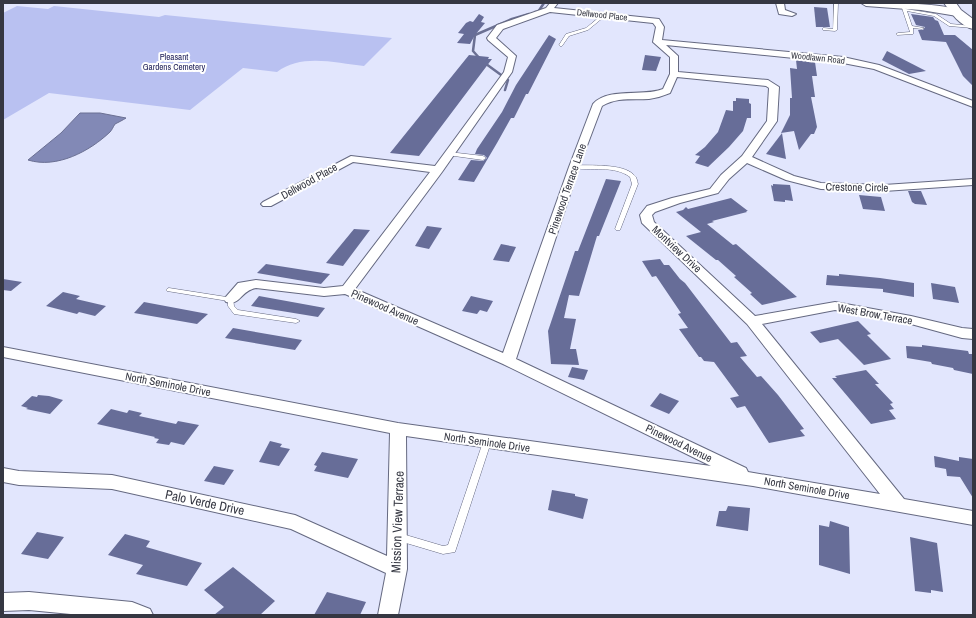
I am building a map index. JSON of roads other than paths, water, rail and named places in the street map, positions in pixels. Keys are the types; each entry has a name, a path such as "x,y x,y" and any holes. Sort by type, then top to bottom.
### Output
{"main road":[{"path":"953,8 973,26"}],"street":[{"path":"780,3 782,12 792,14"},
{"path":"866,3 904,8 953,8"},
{"name":"Dellwood Place","path":"551,6 603,16 656,21 660,27 657,42"},
{"name":"Pinewood Avenue","path":"551,6 500,27 491,38 512,56 508,72 438,170 347,290 508,361 753,479"},
{"path":"657,42 674,56 674,74"},
{"name":"Woodlawn Road","path":"657,42 843,60 876,67 973,104"},
{"name":"Montview Drive","path":"674,74 768,83 774,87 772,121 746,158 714,191 676,200 651,209 646,215 648,223 752,321 898,504"},
{"name":"Pinewood Terrace Lane","path":"508,361 574,167 598,104 605,98 614,96 655,95 667,91 674,74"},
{"name":"Dellwood Place","path":"268,204 351,158 438,170"},
{"name":"Crestone Circle","path":"746,158 790,178 821,186 884,188 973,182"},
{"path":"231,299 243,286 256,284 324,292 347,290"},
{"name":"West Brow Terrace","path":"752,321 835,306 911,320 962,333 973,334"},
{"name":"North Seminole Drive","path":"3,352 398,429 753,479 973,518"},
{"name":"Mission View Terrace","path":"388,615 397,569 398,429"},
{"name":"Palo Verde Drive","path":"3,474 19,478 112,482 295,522 397,569"},
{"path":"3,602 29,601 132,611 143,615"}],"lane":[{"path":"824,29 835,30 836,3"},
{"path":"904,8 935,15 950,25 973,26"},
{"path":"898,34 912,33 904,8"},
{"path":"561,45 567,35 587,30 603,16"},
{"path":"910,27 922,28"},
{"path":"449,154 482,158"},
{"path":"574,167 617,170 630,174 634,179 635,184 618,229"},
{"path":"169,290 231,299 231,306 236,312 296,321"},
{"path":"398,537 443,550 452,549 487,442"}],"waterway":[{"path":"535,12 538,12 544,3"},
{"path":"505,90 508,80 482,61 473,51 475,35 512,19 529,14"}],"park label":[{"name":"Pleasant Gardens Cemetery","path":"174,62"}]}
